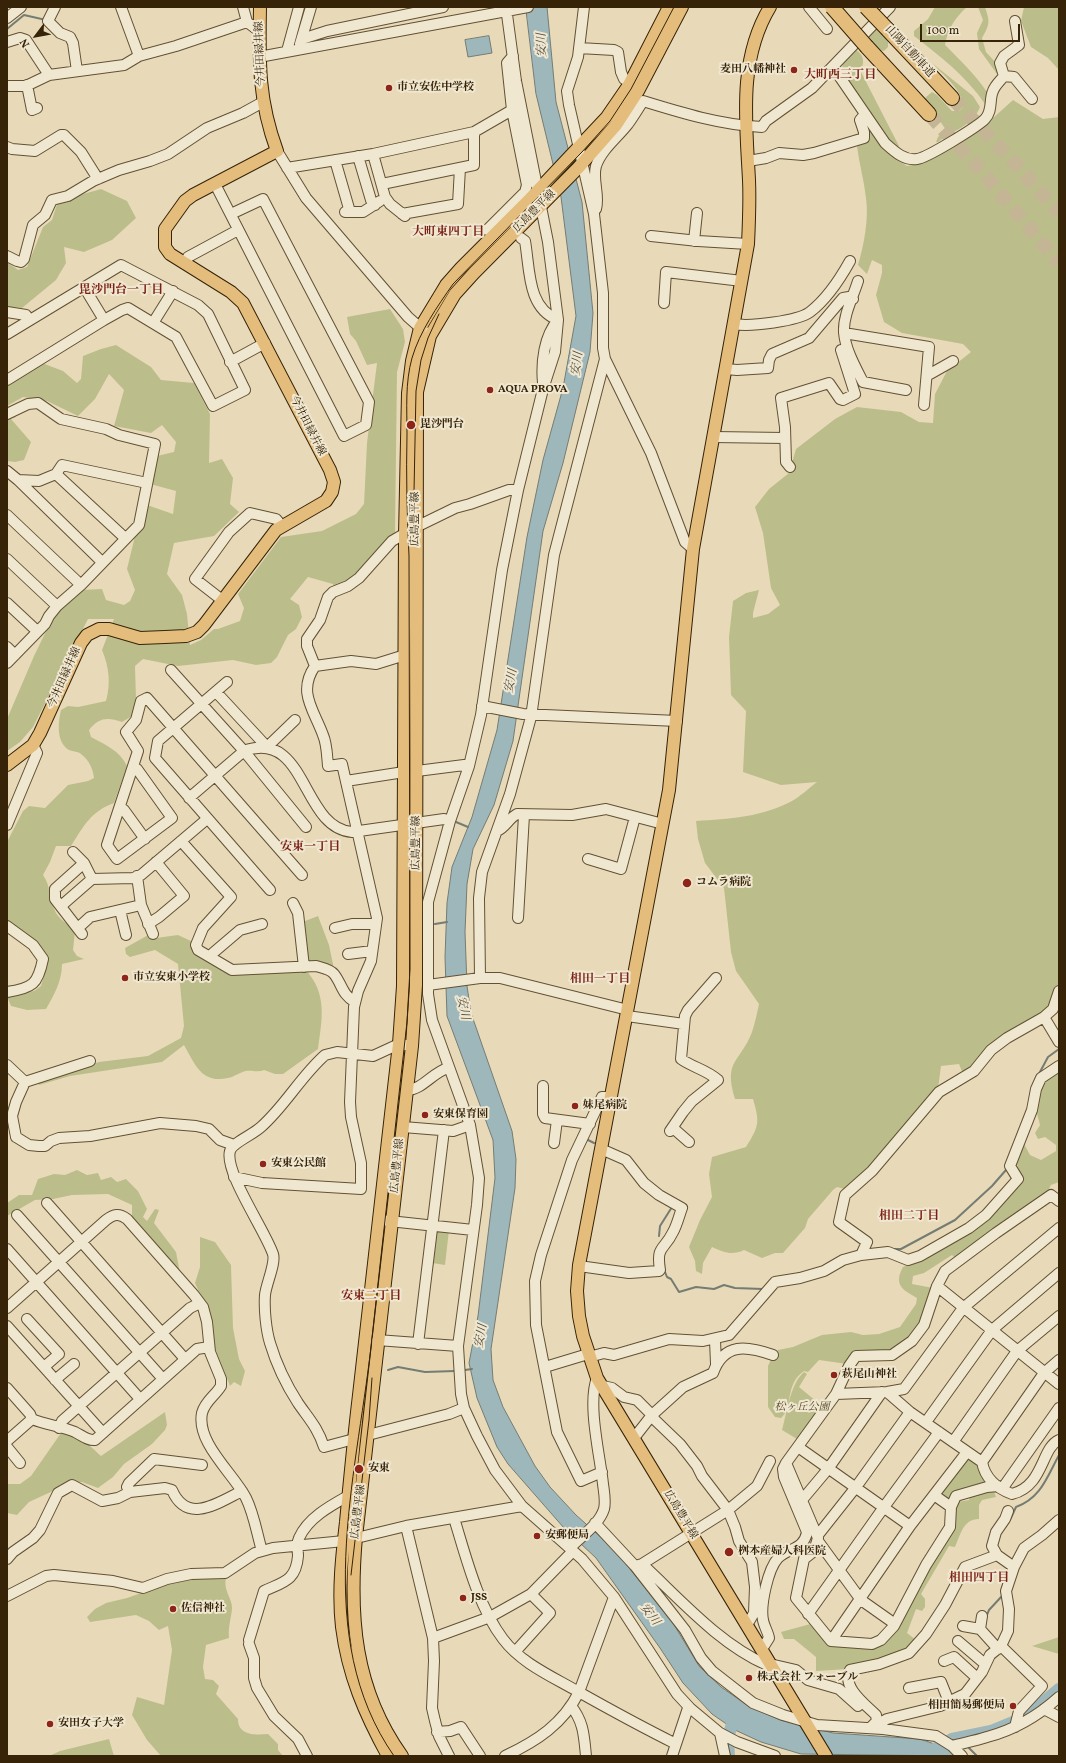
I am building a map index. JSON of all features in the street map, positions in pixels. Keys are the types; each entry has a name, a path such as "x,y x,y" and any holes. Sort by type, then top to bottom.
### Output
{"highway":[{"path":"832,7 929,114"},
{"name":"山陽自動車道","path":"866,7 952,98"}],"main road":[{"name":"今井田緑井線","path":"7,765 32,745 40,733 81,643 87,635 99,629 110,629 140,638 186,636 197,632 204,625 276,530 326,501 332,492 334,482 330,470 243,303 231,292 170,254 166,247 165,229 180,208 193,195 277,151 267,124 259,77 260,7"},
{"name":"広島豊平線","path":"388,1756 371,1725 356,1692 342,1628 340,1602 344,1541 354,1439 399,1044 404,959 405,535 408,393 412,361 420,328 446,285 607,117 629,85 669,7"},
{"name":"広島豊平線","path":"402,1756 380,1719 369,1694 358,1653 352,1600 356,1537 377,1340 412,1046 416,971 417,392 430,336 455,294 580,166 616,125 638,91 682,7"},
{"name":"広島豊平線","path":"770,7 760,24 748,64 746,84 746,126 750,215 748,244 693,549 669,790 579,1266 577,1291 579,1316 589,1355 600,1382 826,1756"}],"street":[{"path":"55,7 48,21 60,33 70,37 73,43 77,71"},
{"path":"121,7 139,56"},
{"path":"243,7 247,22 259,31"},
{"path":"287,51 299,7"},
{"path":"301,44 311,7"},
{"path":"259,56 287,51 328,31 443,7"},
{"path":"301,44 359,37 508,9 528,7"},
{"path":"584,7 579,48 567,91 576,151 594,214 603,293 603,348 605,359 652,452 685,542 693,549"},
{"path":"809,7 827,29"},
{"path":"594,214 598,203 595,178 596,166 603,154 628,124 643,100 694,116 746,126 762,127 766,121 812,88 889,7"},
{"path":"7,18 18,9"},
{"path":"7,22 18,9"},
{"path":"508,9 513,56 542,204 558,320 555,352 543,389 518,490 502,570 485,707 469,766 450,821 428,902 432,1020 448,1068 470,1125 478,1178 458,1346 461,1394 464,1408 476,1436 495,1470 522,1506 571,1548 614,1597 666,1678 690,1708 720,1733 737,1742 776,1756"},
{"path":"1004,76 1000,63 1004,56 1019,45 1015,21"},
{"path":"7,86 27,85 48,75 124,65 139,56 176,46 247,22"},
{"path":"7,42 20,38 26,40 48,75"},
{"path":"579,48 614,50 618,52 621,72 624,79"},
{"path":"487,230 525,192 527,185 512,110 507,64 513,56"},
{"path":"833,67 885,143 896,153 906,158 916,159 927,155 986,119 992,105 993,91 1004,76"},
{"path":"1004,76 1014,77 1032,99"},
{"path":"27,85 32,110 38,108"},
{"path":"7,256 22,262 33,225 46,215 52,200 68,196 98,179 168,154 207,128 263,102"},
{"path":"287,168 374,154 474,132 512,110"},
{"path":"748,161 766,158 779,153 803,155 814,153 864,138 864,132 860,120 865,114"},
{"path":"382,184 474,165 474,132"},
{"path":"7,147 12,149 34,151 61,135 64,135 81,152 98,179"},
{"path":"277,151 306,198 334,232 420,328 430,336"},
{"path":"374,154 385,197 390,204 404,215 458,204 460,168"},
{"path":"358,156 371,200 375,205"},
{"path":"335,160 347,212 363,212 385,197"},
{"path":"215,184 230,214 238,230 344,436 366,425 369,402 263,199 230,214"},
{"path":"694,241 697,213"},
{"path":"185,264 188,257 238,230"},
{"path":"651,236 694,241 748,244"},
{"path":"521,238 525,241 533,292 539,306 548,316 558,320"},
{"path":"734,324 746,326 778,322 809,313 840,279 850,261"},
{"path":"7,334 122,265 198,305 208,314 230,362 245,390 213,406 176,337 128,308 104,320 7,380"},
{"path":"664,304 666,272 742,281"},
{"path":"858,281 845,324 844,333 863,382 906,390"},
{"path":"84,287 104,320"},
{"path":"153,323 173,291"},
{"path":"726,369 737,370 768,368 769,360 772,354 809,338 843,298 849,297 853,299"},
{"path":"7,312 26,315 30,320"},
{"path":"844,333 929,347 924,405"},
{"path":"230,362 265,343"},
{"path":"790,467 786,462 781,398 829,383 840,399 843,400 855,394 841,350"},
{"path":"480,978 479,898 482,872 510,794 530,715 554,556 605,359"},
{"path":"927,374 937,371 953,361"},
{"path":"7,414 28,404 38,403 61,419 106,428 119,435 155,444 139,524 81,585 57,606 37,631 7,663"},
{"path":"713,437 785,438"},
{"path":"18,480 39,481 56,474 62,465 147,483"},
{"path":"7,471 102,562"},
{"path":"56,474 125,538"},
{"path":"315,666 307,646 307,639 320,620 328,597 333,592 348,586 360,578 392,542 416,527 455,508 509,490 518,490"},
{"path":"222,600 195,579 229,532 250,513 276,519 282,526"},
{"path":"7,515 81,585"},
{"path":"7,559 57,606"},
{"path":"7,603 37,631"},
{"path":"7,647 15,655"},
{"path":"315,666 351,661 376,664 405,655"},
{"path":"234,1177 262,1183 360,1189 361,1163 350,1102 355,1002 371,961 377,918 342,764 328,766 324,737 308,700 306,688 315,666"},
{"path":"171,670 244,751 306,827"},
{"path":"227,682 158,741 155,758 270,890"},
{"path":"216,692 267,747 281,754 294,768 325,818 332,826 343,831 357,831 444,819 450,821"},
{"path":"133,766 172,818 117,859 107,845 120,807 133,766 138,751 126,732 136,720 141,701 147,698 302,875"},
{"path":"485,707 530,715 677,721"},
{"path":"189,798 244,751 255,747 267,747 295,720"},
{"path":"7,823 37,753 32,745"},
{"path":"417,771 464,765 469,766"},
{"path":"346,781 404,772"},
{"path":"120,807 124,810 145,839"},
{"path":"497,831 504,828 512,817 517,814 572,816 606,809 663,824"},
{"path":"518,918 524,815"},
{"path":"588,859 621,869 635,817"},
{"path":"61,906 92,879 141,875 207,819"},
{"path":"181,841 231,897 202,928 196,945 198,950 232,970 285,966 316,966 326,969 334,974 349,998 355,1002"},
{"path":"73,852 84,863 92,879"},
{"path":"148,924 159,917 184,896 156,862"},
{"path":"84,863 55,889 55,899 80,931 90,917 141,905"},
{"path":"138,876 141,905 153,934"},
{"path":"292,903 298,913 304,967"},
{"path":"120,910 126,935"},
{"path":"210,957 240,930 262,924"},
{"path":"335,928 352,924 376,924"},
{"path":"7,926 33,945 43,959 38,978 34,983 7,992"},
{"path":"348,954 372,951"},
{"path":"430,985 480,978 500,978 628,1013 684,1024"},
{"path":"689,1142 671,1129 692,1101 718,1080 713,1076 693,1068 680,1059 684,1024 688,1010 716,978"},
{"path":"861,1255 867,1242 839,1222 845,1195 872,1170 939,1092 974,1070 991,1050 1007,1038 1044,1017 1053,1009 1059,991"},
{"path":"1044,1017 1059,1042"},
{"path":"354,1439 324,1448 320,1434 312,1420 299,1404 286,1380 270,1342 266,1309 265,1295 274,1255 262,1228 234,1177 231,1168 230,1151 234,1145 262,1127 325,1055 337,1052 373,1056 399,1044 412,1046"},
{"path":"90,1061 25,1082 16,1102 12,1116 11,1139 28,1145 45,1146 51,1141 59,1138 90,1136 160,1124 196,1126 209,1129 220,1140 234,1145"},
{"path":"7,1065 25,1082"},
{"path":"545,1367 589,1355 604,1353 614,1355 669,1339 703,1341 715,1340 729,1335 774,1282 800,1278 824,1271 843,1260 861,1255 888,1252 908,1260 920,1256 952,1238 986,1215 1018,1179 1010,1166 1032,1110 1036,1089 1041,1078 1059,1066"},
{"path":"407,1090 412,1090 440,1071 448,1068"},
{"path":"543,1086 543,1114 546,1118 590,1124"},
{"path":"602,1472 581,1481 557,1432 536,1325 535,1281 541,1255 572,1160 602,1097 611,1097"},
{"path":"554,1143 558,1120"},
{"path":"403,1127 452,1131 470,1125"},
{"path":"418,1344 444,1130"},
{"path":"579,1266 629,1273 659,1271 658,1256 660,1248 674,1231 682,1208 659,1195 644,1183 626,1160 601,1148"},
{"path":"762,1649 769,1638 763,1616 770,1572 778,1558 800,1546 806,1538 805,1527 784,1477 784,1469 786,1463 836,1394 849,1366 856,1356 892,1355 912,1341 924,1325 937,1286 945,1271 1051,1195 1059,1201"},
{"path":"47,1203 186,1359"},
{"path":"17,1215 163,1379"},
{"path":"7,1308 112,1216 122,1215 194,1295 205,1313 209,1347 221,1379 221,1386 204,1407 202,1423 204,1433 208,1443 242,1491 249,1505 262,1551"},
{"path":"380,1220 473,1230"},
{"path":"898,1403 904,1389 963,1308 1059,1228"},
{"path":"7,1249 140,1399"},
{"path":"926,1422 992,1330 1059,1273"},
{"path":"937,1286 1059,1384"},
{"path":"59,1428 62,1421 139,1352 190,1308 200,1303"},
{"path":"953,1442 1017,1351 1059,1316"},
{"path":"27,1319 59,1354 44,1367"},
{"path":"7,1326 103,1433"},
{"path":"729,1335 740,1348"},
{"path":"377,1340 458,1346"},
{"path":"715,1340 716,1364"},
{"path":"32,1420 71,1430 91,1441 94,1440 197,1349 209,1347"},
{"path":"634,1438 652,1415 683,1387 713,1372 718,1360 729,1351 740,1348 758,1350 773,1355"},
{"path":"982,1462 1044,1373 1059,1360"},
{"path":"55,1380 74,1364"},
{"path":"433,1638 490,1617 531,1594 593,1525 604,1508 602,1472 593,1401 594,1386 600,1382 612,1388 624,1397 637,1400 652,1415 655,1420 680,1444 698,1466 702,1476 728,1510 735,1526 739,1541 752,1562 755,1588 754,1613 747,1625"},
{"path":"7,1388 30,1414 32,1420"},
{"path":"836,1394 884,1392 904,1389"},
{"path":"884,1392 982,1462 984,1471 989,1479 1000,1488 1012,1494 1027,1488 1035,1479 1050,1449 1059,1440"},
{"path":"802,1500 828,1469 884,1392"},
{"path":"368,1435 449,1414 464,1408"},
{"path":"1000,1488 1059,1408"},
{"path":"910,1412 818,1538 812,1554 804,1559 796,1598 831,1641 872,1644 882,1640 895,1624 926,1565 950,1527 951,1507 956,1496 987,1487 1000,1488"},
{"path":"7,1441 32,1420"},
{"path":"808,1614 939,1432"},
{"path":"798,1447 910,1526"},
{"path":"7,1448 20,1463"},
{"path":"831,1641 861,1600 910,1526 966,1452"},
{"path":"130,1492 127,1487 129,1483 154,1459 202,1465"},
{"path":"638,1565 728,1510 757,1486 770,1461"},
{"path":"786,1463 818,1538 861,1600 895,1624"},
{"path":"7,1559 13,1552 33,1538 40,1530 58,1493 72,1485 102,1501 118,1498 130,1492 164,1488 172,1490 182,1505 187,1508 199,1509 213,1506 242,1491"},
{"path":"934,1495 951,1507"},
{"path":"307,1756 298,1739 274,1716 258,1688 254,1678 254,1658 249,1642 264,1591 289,1579 296,1569 298,1539 312,1520 348,1496"},
{"path":"8,1594 46,1576 54,1575 113,1581 143,1588 167,1579 190,1574 225,1573 255,1553 262,1551 344,1541 406,1526 522,1506"},
{"path":"1008,1511 1005,1519 996,1532 992,1546 997,1555 1014,1567"},
{"path":"454,1518 466,1558 490,1617 503,1639 515,1652 533,1666 676,1744"},
{"path":"870,1728 887,1719 949,1702 965,1694 977,1678 990,1656 999,1647 1008,1631 1009,1609 1006,1591 1014,1567 1024,1548 1059,1520"},
{"path":"593,1525 727,1642 754,1659 767,1665 770,1664 796,1670 808,1680 839,1688 868,1716"},
{"path":"406,1526 433,1638 434,1661 432,1708 438,1732 449,1756"},
{"path":"870,1728 877,1718 849,1684 848,1674 850,1670 879,1664 909,1653 926,1634 944,1605 964,1567 997,1555"},
{"path":"638,1565 685,1630 701,1658 722,1681 753,1703 783,1715 817,1725 870,1728 936,1736 952,1746 962,1756"},
{"path":"515,1652 550,1613 531,1594"},
{"path":"506,1756 522,1749 543,1735 564,1717 579,1692 614,1597"},
{"path":"980,1629 982,1616"},
{"path":"963,1626 980,1629 1042,1686 1019,1712 1016,1723"},
{"path":"958,1641 985,1664"},
{"path":"944,1661 954,1657 977,1678"},
{"path":"910,1688 942,1682 949,1702"},
{"path":"952,1746 993,1736 1053,1703 1059,1717"},
{"path":"571,1706 577,1714 584,1730 586,1756"},
{"path":"672,1756 688,1708 690,1708"},
{"path":"438,1732 450,1731 461,1727 480,1756"},
{"path":"720,1733 725,1756"}],"green space":[{"path":"935,7 967,7 953,24 948,33 945,45 972,73 987,92 985,104 961,75 914,36 914,31 928,19"},
{"path":"978,7 985,7 987,12 987,29 982,38 986,52 996,63 997,74 979,49 977,33 983,20"},
{"path":"1024,7 1059,7 1059,70 1048,58 1031,47 1021,21"},
{"path":"875,26 884,35 888,42 888,47 884,51 878,50 865,36"},
{"path":"855,49 861,54 863,59 861,72 899,146 895,147 889,142 845,79 842,69 844,62"},
{"path":"932,63 973,96 980,107 973,119 938,142 936,142 938,137 946,130 932,109 924,101 926,97 932,92 937,95 952,111 959,111 963,107 960,95 956,89"},
{"path":"1013,100 1043,119 1059,117 1059,987 1050,1008 973,1069 963,1074 959,1064 941,1066 938,1089 869,1167 845,1189 837,1187 833,1190 808,1219 805,1228 783,1253 775,1253 762,1258 744,1250 732,1253 724,1252 712,1247 703,1263 702,1274 696,1271 695,1261 689,1247 700,1220 712,1197 709,1174 712,1157 746,1147 756,1129 757,1114 753,1099 735,1099 731,1076 734,1062 752,1032 759,1004 736,971 731,952 724,888 705,863 698,839 696,821 733,818 769,811 792,801 817,782 781,785 743,772 746,711 731,695 729,637 733,601 746,593 759,590 753,618 768,614 780,605 771,588 763,533 755,507 769,489 789,473 796,449 835,419 857,407 901,412 919,422 933,423 935,394 947,371 971,352 963,344 902,333 884,322 876,295 882,273 882,265 872,260 867,274 858,265 864,240 867,206 857,146 867,141 866,122 891,156 907,166 922,163 982,128"},
{"path":"101,189 127,201 136,218 112,240 84,252 64,247 66,263 56,280 22,308 7,307 7,262 18,270 27,267 43,227 52,220 58,201"},
{"path":"390,309 403,329 405,342 397,372 395,535 347,582 334,588 333,584 308,577 290,599 299,605 302,617 296,629 288,635 277,657 271,663 256,665 233,660 178,666 143,659 135,666 136,699 132,716 122,722 112,719 100,720 89,730 91,737 121,756 127,766 114,803 99,811 88,820 71,846 56,846 43,875 46,879 56,913 75,931 73,950 77,956 84,959 62,964 59,982 46,1009 27,1010 11,1006 7,996 34,991 41,986 47,965 46,954 7,921 7,842 23,811 29,806 45,808 68,785 88,781 94,778 92,768 86,759 80,753 69,750 65,747 60,737 59,721 61,710 68,706 78,707 106,701 108,675 102,650 114,619 88,619 33,727 20,742 7,751 7,719 34,656 53,617 81,590 102,589 106,600 124,605 130,601 135,590 127,569 136,532 147,505 173,514 176,491 150,484 157,456 174,452 176,442 162,425 151,433 114,426 124,390 109,374 95,399 78,416 47,401 23,397 7,406 7,384 42,363 63,371 77,383 81,379 83,356 116,345 151,367 161,380 194,383 210,414 209,463 222,459 233,478 230,504 239,512 214,536 174,543 167,574 182,595 187,614 190,645 201,640 214,629 240,621 244,608 238,594 281,537 322,531 356,514 364,504 367,443 377,363 367,365 356,341 350,334 347,317"},
{"path":"7,408 16,417 11,419 31,442 24,460 15,462 7,461"},
{"path":"318,916 329,945 334,969 314,964 313,961 305,962 300,923"},
{"path":"150,934 156,938 178,935 191,941 193,948 233,974 305,969 317,988 322,1007 318,1049 283,1074 275,1074 264,1070 248,1071 219,1079 211,1078 200,1071 184,1045 162,1062 70,1076 39,1085 36,1081 99,1062 148,1056 181,1038 184,1026 178,964 155,950 130,957 126,954 125,948"},
{"path":"1059,1071 1059,1182 1051,1185 1049,1189 1050,1193 955,1258 952,1255 924,1273 913,1276 912,1284 933,1288 916,1335 892,1353 847,1364 819,1360 808,1372 804,1371 798,1377 791,1389 785,1413 781,1418 775,1417 768,1407 768,1366 773,1355 778,1350 793,1347 822,1335 851,1332 863,1335 879,1334 900,1327 916,1304 917,1298 904,1289 899,1283 900,1273 903,1267 987,1219 1022,1180 1015,1158 1022,1140 1030,1155 1041,1160 1056,1151 1056,1145 1045,1137 1038,1139 1035,1133 1040,1125 1036,1110 1038,1096 1046,1077"},
{"path":"77,1170 87,1175 98,1173 101,1180 111,1177 117,1182 126,1179 138,1191 147,1209 143,1217 147,1221 155,1209 159,1210 154,1223 176,1252 180,1273 132,1218 132,1205 108,1194 72,1195 53,1199 35,1200 7,1216 7,1203 19,1195 32,1195 38,1179 54,1174 65,1175"},
{"path":"435,1229 449,1230 445,1265 432,1263"},
{"path":"200,1237 215,1242 231,1265 233,1328 239,1359 245,1371 241,1386 234,1382 230,1386 215,1348 209,1314 195,1283 200,1267"},
{"name":"松ヶ丘公園","path":"804,1372 807,1374 799,1387 822,1406 797,1439 782,1430 792,1391 799,1377"},
{"path":"165,1412 167,1425 165,1430 152,1444 124,1464 113,1477 98,1488 82,1482 66,1485 29,1502 17,1515 7,1513 7,1484 20,1484 31,1476 61,1433 78,1437 101,1456"},
{"path":"969,1454 980,1461 992,1484 950,1505 937,1495"},
{"path":"993,1489 996,1497 982,1500 979,1505 979,1519 966,1524 955,1547 949,1546 921,1594 925,1599 925,1607 922,1611 916,1609 907,1633 916,1640 906,1651 848,1669 816,1671 816,1657 794,1639 784,1639 781,1632 814,1623 831,1641 872,1644 916,1594 924,1582 921,1579 957,1502 969,1500 970,1494"},
{"path":"201,1576 223,1576 226,1578 225,1583 232,1605 229,1638 206,1645 203,1667 205,1679 213,1680 219,1686 216,1694 238,1719 241,1729 253,1734 268,1734 278,1744 278,1750 283,1756 161,1756 147,1740 132,1715 137,1697 164,1705 172,1650 168,1626 159,1630 149,1621 136,1615 90,1622 87,1617 95,1609 106,1603 127,1598 166,1584"},
{"path":"1059,1637 1059,1654 1032,1646"},
{"path":"109,1739 114,1756 49,1756 60,1751"}],"water":[{"name":"安川","path":"526,7 547,7 556,102 582,202 593,313 590,352 563,463 543,531 513,741 494,805 473,849 467,884 465,932 467,986 471,1013 512,1131 516,1159 515,1188 491,1349 493,1380 503,1407 535,1466 550,1487 576,1515 614,1549 673,1623 699,1666 721,1687 747,1705 780,1720 833,1733 920,1739 946,1748 956,1756 801,1754 761,1742 735,1730 712,1714 683,1683 596,1558 564,1528 508,1464 497,1447 477,1398 469,1363 478,1316 495,1178 493,1140 447,1016 445,957 447,903 452,867 472,817 497,730 527,537 543,460 563,388 576,316 561,197 536,94"},
{"path":"489,36 492,53 468,57 465,40"}],"waterway":[{"path":"7,29 24,15 46,20"},
{"path":"456,822 468,827"},
{"path":"435,924 447,922"},
{"path":"1033,1085 1048,1057 1059,1049"},
{"path":"586,1139 594,1143"},
{"path":"893,1249 901,1249 955,1220 992,1186 1006,1170"},
{"path":"659,1236 660,1226 672,1207"},
{"path":"665,1272 667,1277 671,1279 679,1292 696,1287 714,1289 724,1285 735,1288 763,1289"},
{"path":"388,1370 398,1367 425,1372 455,1371"},
{"path":"465,1370 472,1369"},
{"path":"1010,1520 1016,1507 1032,1498 1042,1486 1059,1455"},
{"path":"986,1617 989,1610 1002,1596"},
{"path":"931,1751 952,1739 991,1731 1025,1717 1059,1689"},
{"path":"729,1756 728,1739 734,1715"},
{"path":"967,1746 977,1756"}],"tunnel":[{"path":"952,98 1009,157 1059,213"},
{"path":"929,114 982,172 1059,263"}],"tram line":[{"path":"394,1756 369,1710 353,1660 346,1609 346,1556 350,1503 371,1347 407,1022 410,969 409,556 407,511 408,377 415,348 424,329 453,284 582,152 610,121 631,89 674,7"},
{"path":"413,542 416,391 421,360 428,338 439,314"},
{"path":"351,1575 369,1420 372,1378"}],"place":[{"name":"麦田八幡神社","path":"794,70"},
{"name":"市立安佐中学校","path":"389,88"},
{"name":"AQUA PROVA","path":"490,390"},
{"name":"毘沙門台","path":"411,425"},
{"name":"コムラ病院","path":"687,883"},
{"name":"市立安東小学校","path":"125,978"},
{"name":"妹尾病院","path":"575,1106"},
{"name":"安東保育園","path":"425,1115"},
{"name":"安東公民館","path":"263,1164"},
{"name":"萩尾山神社","path":"834,1375"},
{"name":"安東","path":"359,1469"},
{"name":"安郵便局","path":"537,1536"},
{"name":"桝本産婦人科医院","path":"729,1552"},
{"name":"JSS","path":"463,1598"},
{"name":"佐信神社","path":"173,1609"},
{"name":"株式会社 フォーブル","path":"749,1678"},
{"name":"相田簡易郵便局","path":"1013,1706"},
{"name":"安田女子大学","path":"50,1724"}],"district":[{"name":"大町西三丁目","path":"840,76"},
{"name":"大町東四丁目","path":"448,233"},
{"name":"毘沙門台一丁目","path":"121,291"},
{"name":"安東一丁目","path":"310,848"},
{"name":"相田一丁目","path":"600,980"},
{"name":"相田二丁目","path":"909,1217"},
{"name":"安東二丁目","path":"371,1297"},
{"name":"相田四丁目","path":"979,1579"}]}
